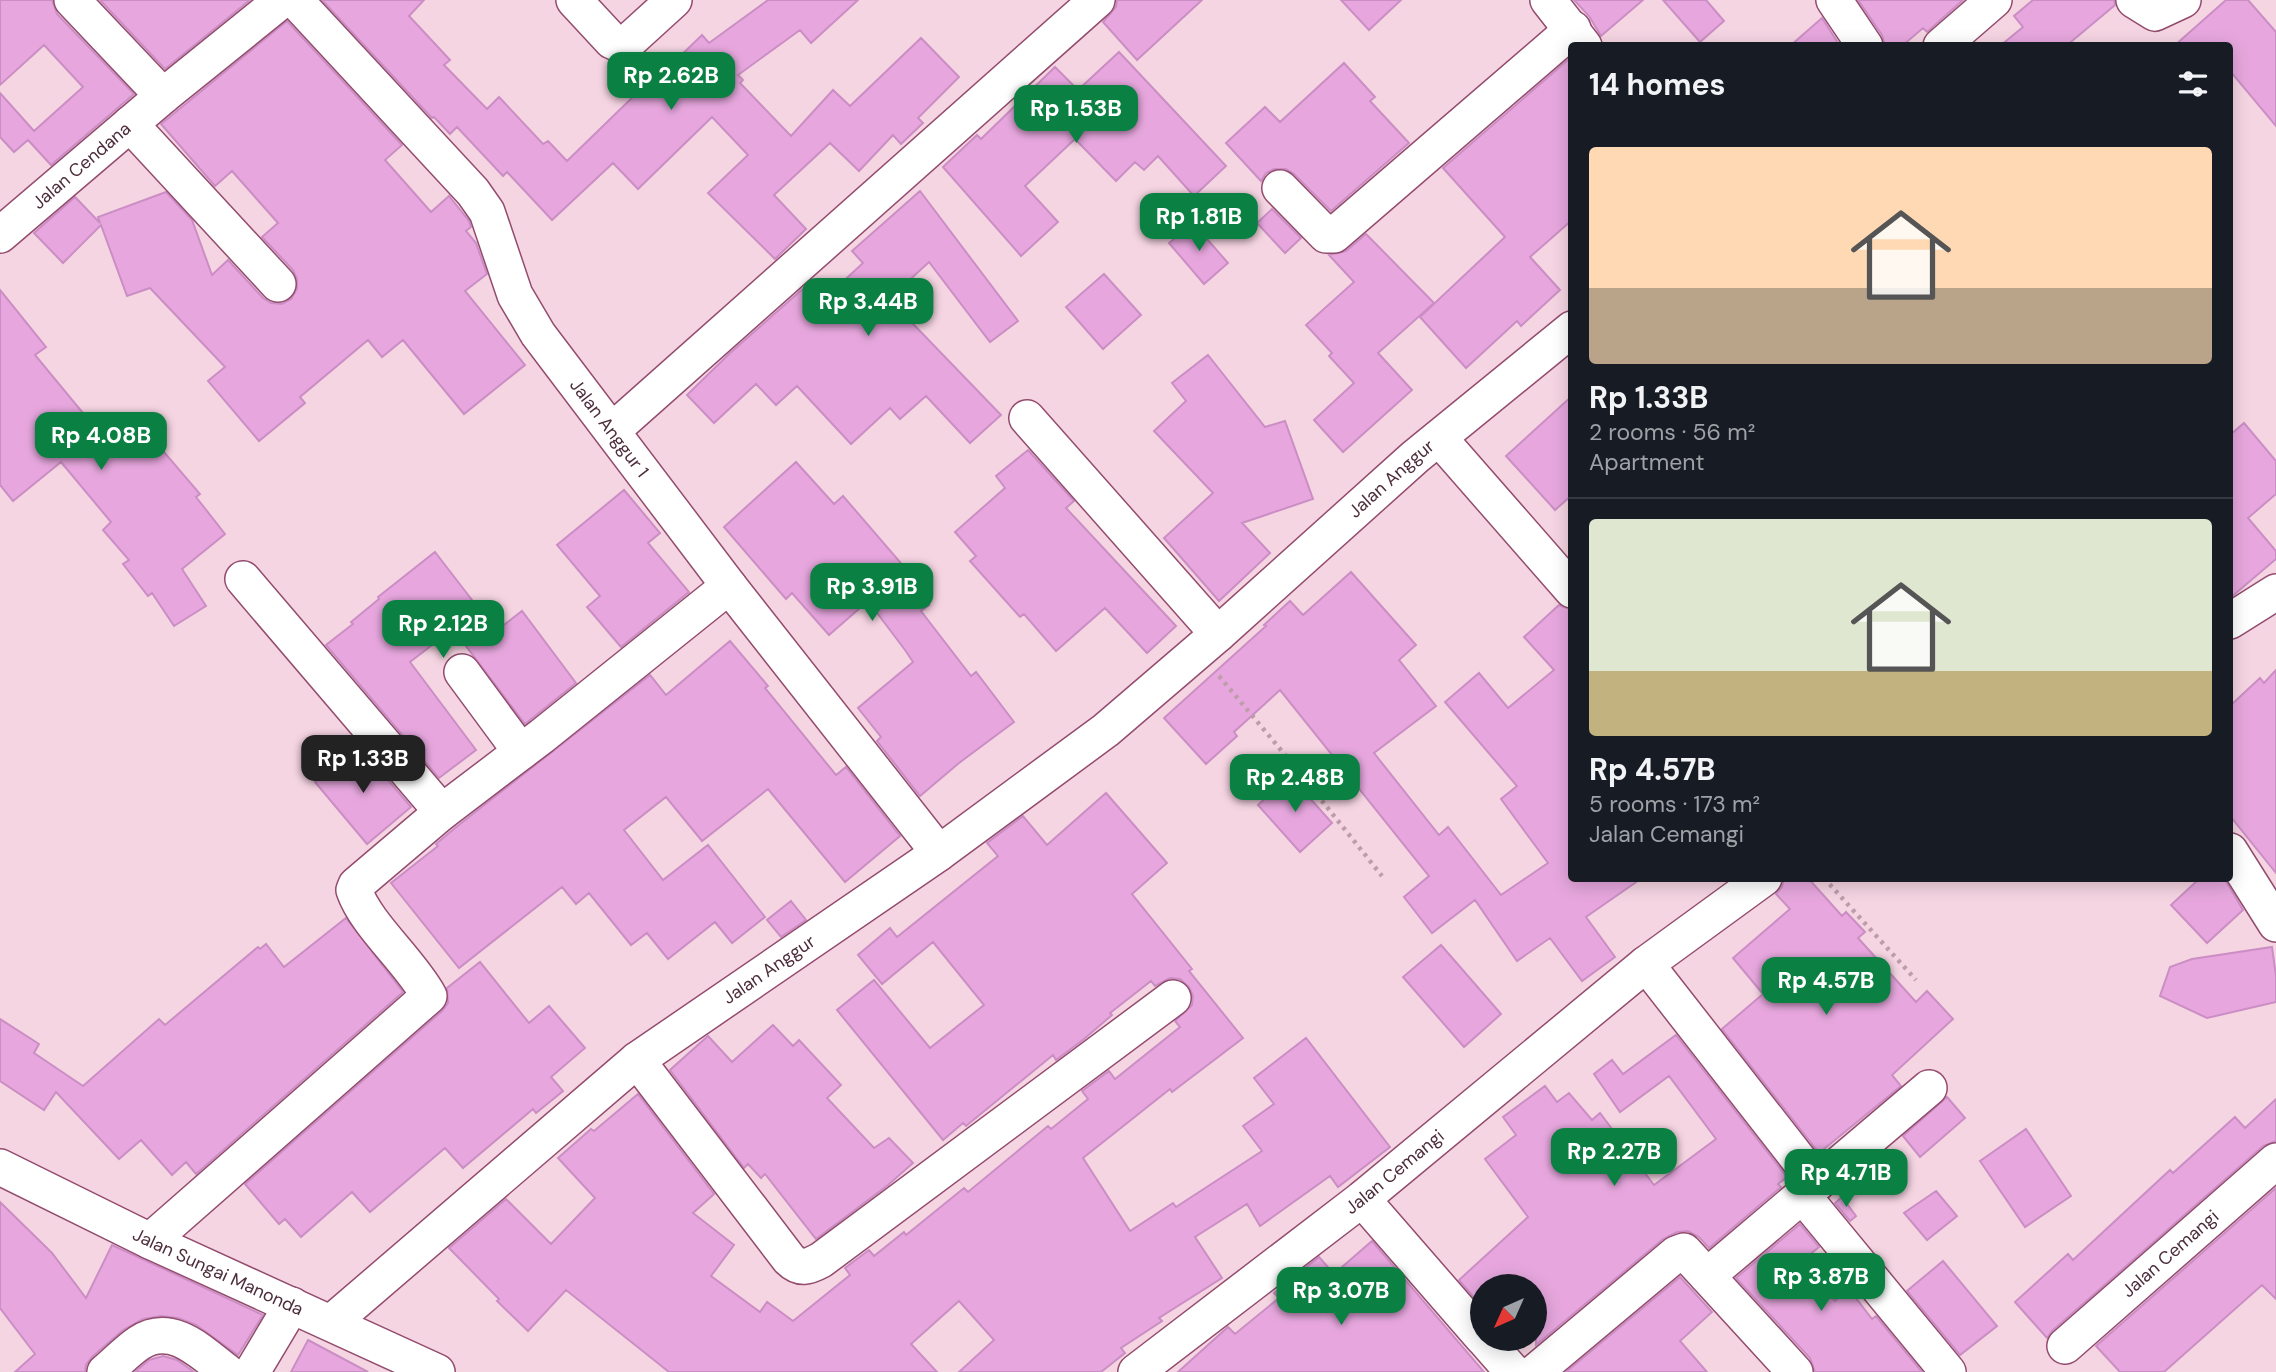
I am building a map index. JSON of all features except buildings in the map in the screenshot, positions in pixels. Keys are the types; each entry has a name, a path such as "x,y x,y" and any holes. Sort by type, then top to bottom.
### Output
{"street":[{"path":"72,0 163,96"},
{"name":"Jalan Cendana","path":"0,234 163,96 282,0"},
{"name":"Jalan Anggur 1","path":"295,0 473,192 487,212 515,295 525,315 729,586 939,853"},
{"path":"575,0 612,41 621,44 629,41 674,0"},
{"path":"613,430 1097,0"},
{"path":"1548,0 1579,37"},
{"path":"1834,0 1862,42"},
{"path":"1946,42 1994,0"},
{"path":"2134,0 2155,13 2183,0"},
{"path":"1280,188 1326,235 1334,235 1568,46"},
{"path":"130,124 278,284"},
{"name":"Jalan Anggur","path":"332,1322 638,1060 939,853 1106,730 1439,438 1568,332"},
{"path":"1027,418 1208,643"},
{"path":"1439,438 1568,585"},
{"path":"243,579 442,812"},
{"path":"150,1241 429,996 366,913 354,890 356,885 442,812 729,586"},
{"path":"2233,619 2276,592"},
{"path":"462,672 521,752"},
{"path":"2233,856 2276,924"},
{"name":"Jalan Cemangi","path":"1136,1372 1362,1199 1646,964 1759,882"},
{"path":"1646,964 1948,1372"},
{"path":"638,1060 789,1259 801,1267 821,1260 1172,998"},
{"path":"1707,1276 1929,1088"},
{"name":"Jalan Cemangi","path":"2065,1346 2276,1161"},
{"name":"Jalan Sungai Manonda","path":"0,1167 150,1241 437,1372"},
{"path":"1362,1199 1470,1323"},
{"path":"1535,1372 1676,1254 1684,1251 1795,1372"},
{"path":"251,1372 292,1305"},
{"path":"105,1372 143,1340 172,1336 184,1340 227,1372"},
{"path":"1494,1351 1513,1372"}],"path":[{"path":"1208,643 1291,762 1382,876"},
{"path":"1828,882 1916,979"}]}
